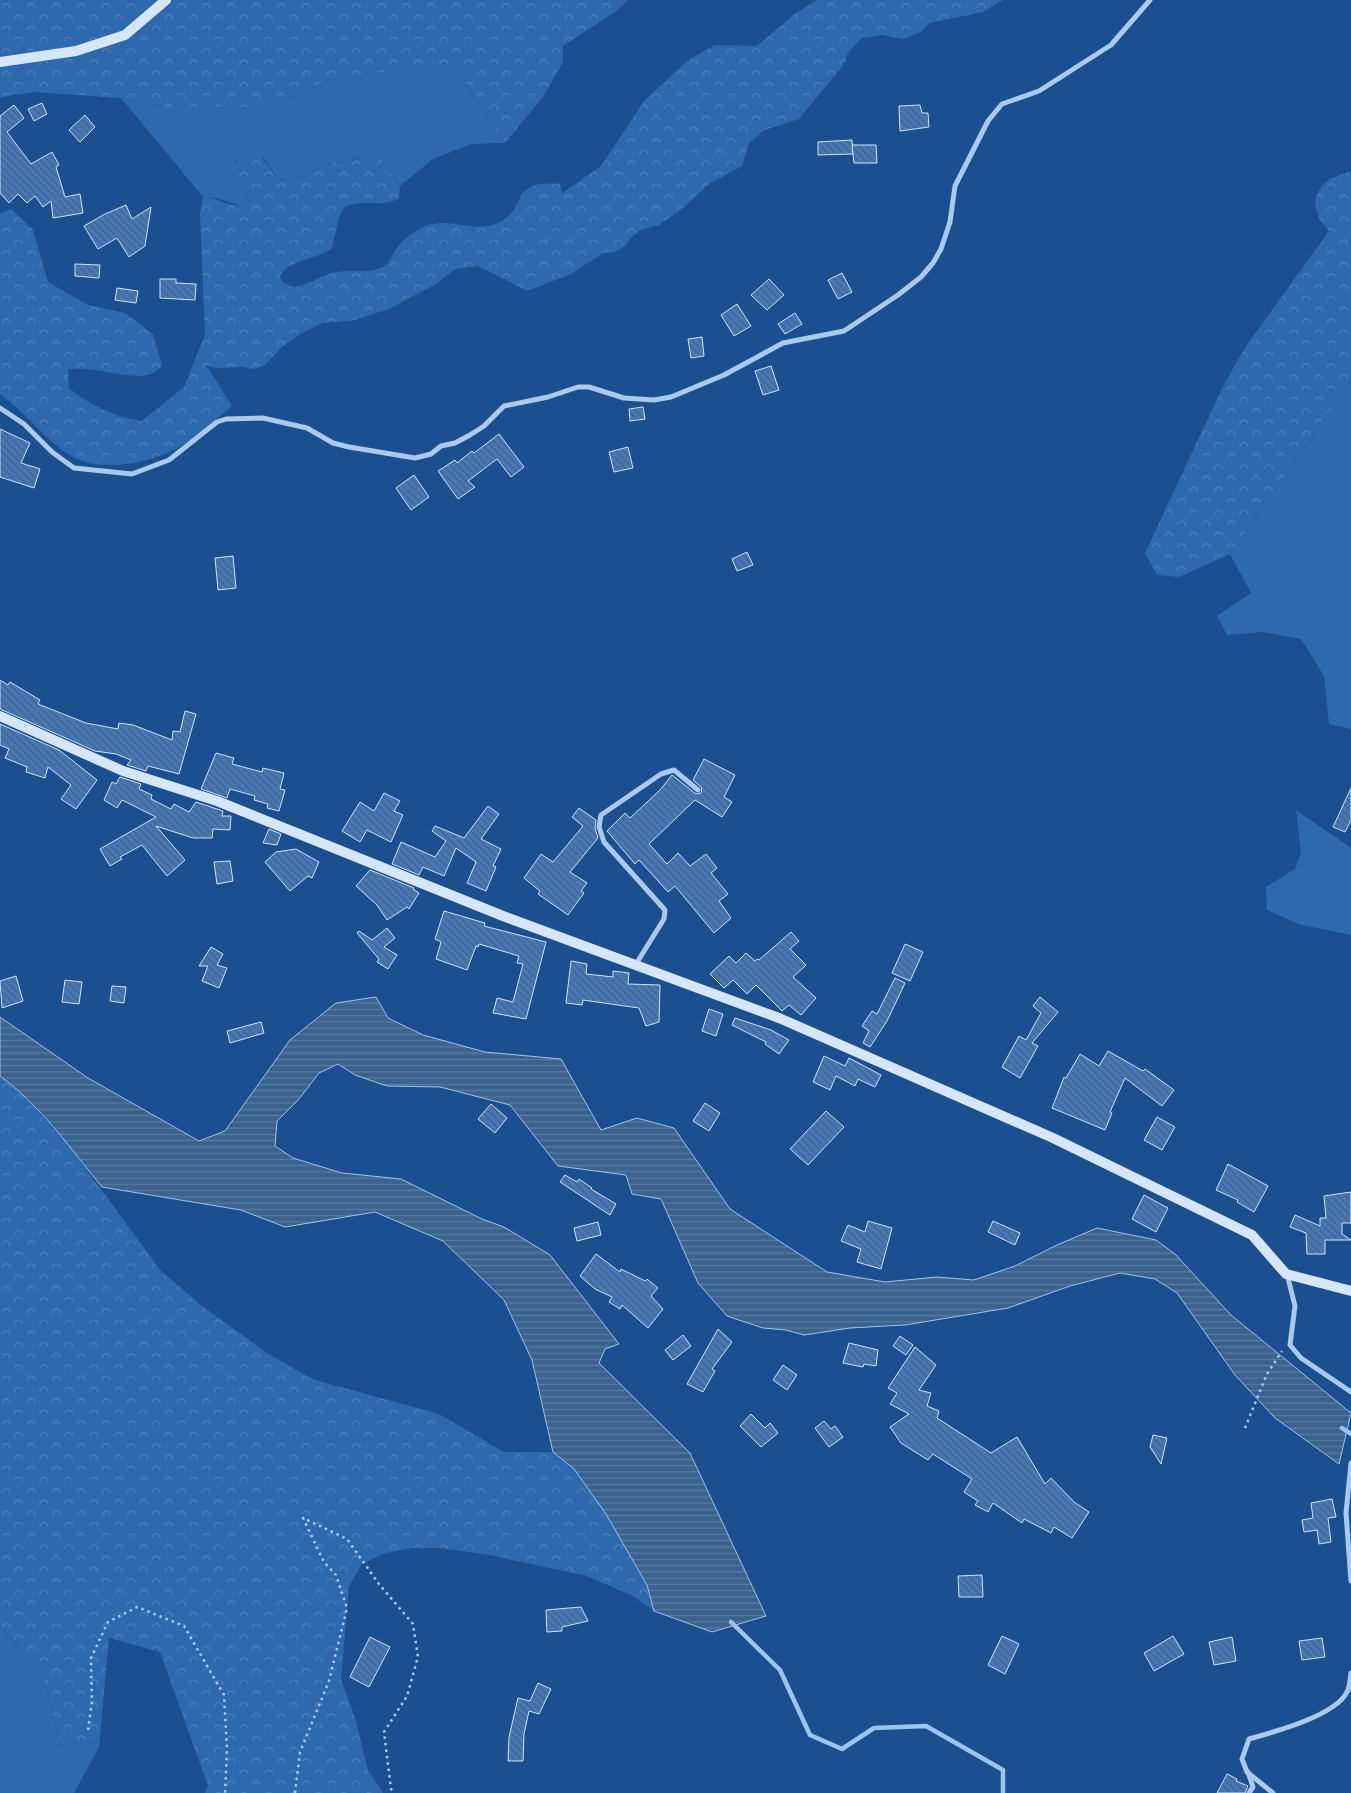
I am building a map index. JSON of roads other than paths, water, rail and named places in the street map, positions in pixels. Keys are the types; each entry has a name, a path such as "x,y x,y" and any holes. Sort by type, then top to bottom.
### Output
{"street":[{"path":"0,62 76,51 124,35 166,0"},
{"path":"0,408 24,424 52,452 74,468 132,474 169,460 217,422 226,419 270,420 307,428 333,443 349,448 415,458 431,454 440,446 455,443 470,435 504,406 548,398 571,388 589,387 624,398 654,400 682,393 724,375 784,343 844,331 898,295 921,277 942,249 950,222 955,186 988,121 997,110 1002,104 1039,91 1110,45 1150,0"},
{"path":"0,716 123,771 216,801 502,916 779,1018 1053,1138 1252,1235 1286,1274 1295,1306 1290,1345 1301,1358 1351,1392"},
{"path":"636,964 664,919 665,910 604,842 599,827 601,816 661,774 674,770 698,790"},
{"path":"1286,1274 1351,1291"},
{"path":"1351,1464 1346,1513 1351,1581"},
{"path":"1248,1793 1252,1787 1242,1759 1250,1739 1306,1721 1339,1702 1347,1692 1351,1673"},
{"path":"1247,1772 1273,1793"}],"waterway":[{"path":"1342,1428 1351,1434"},
{"path":"731,1622 780,1670 810,1735 842,1749 874,1728 926,1726 1003,1770 1003,1793"}]}
